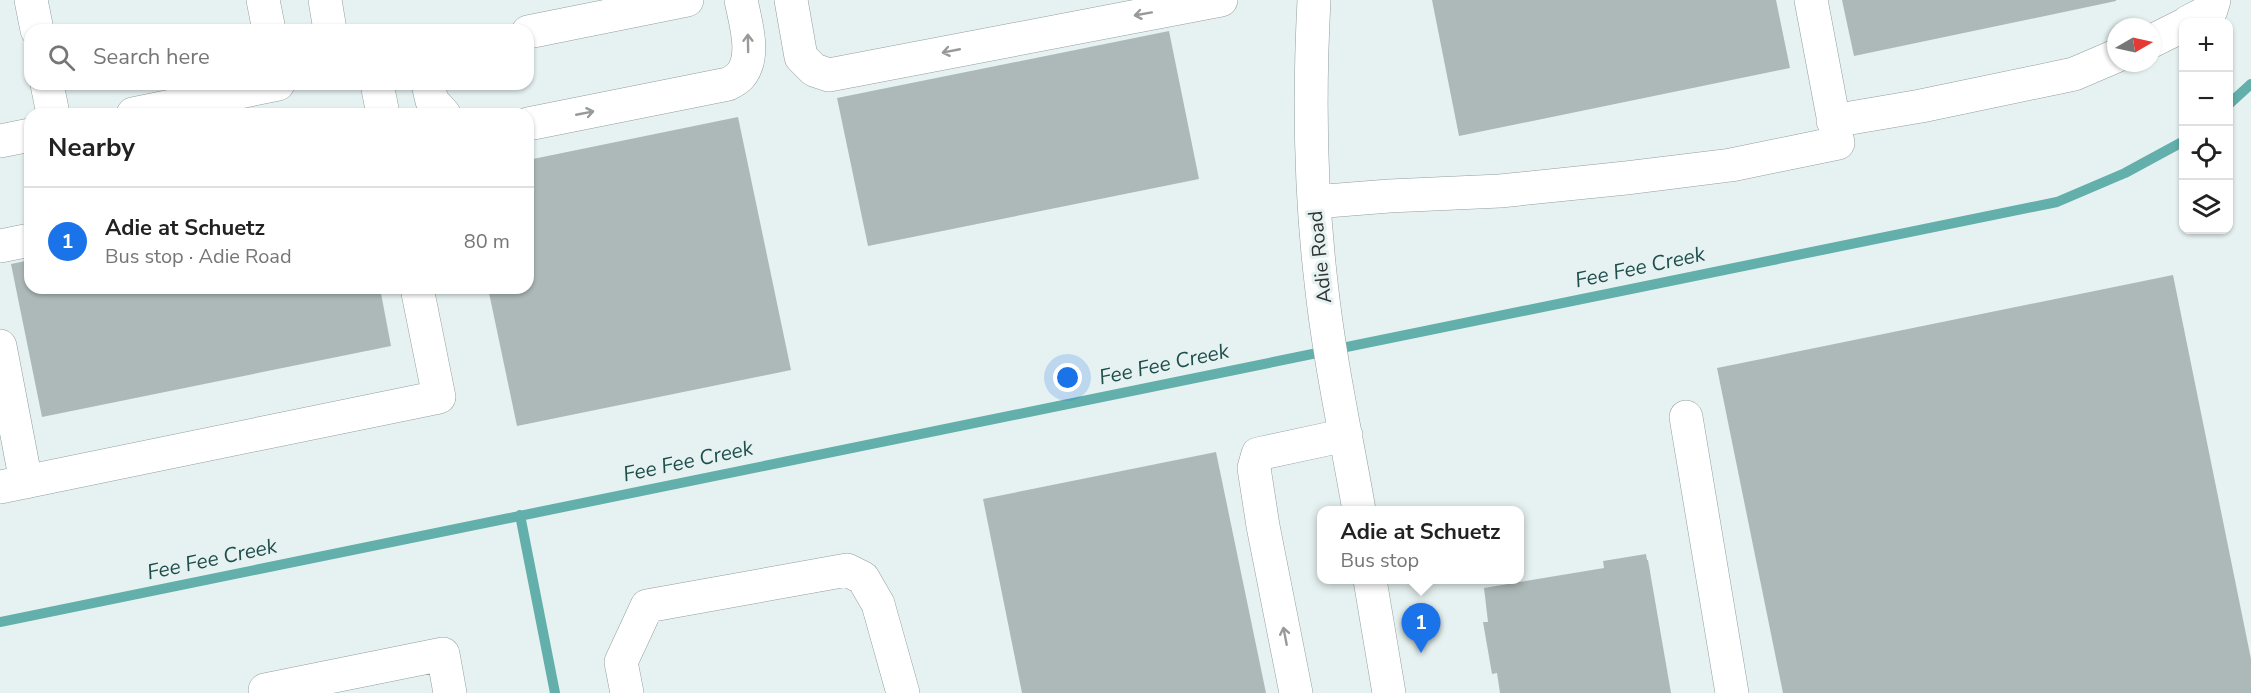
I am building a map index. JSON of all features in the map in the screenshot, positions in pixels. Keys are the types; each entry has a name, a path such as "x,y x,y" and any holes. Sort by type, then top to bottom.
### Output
{"street":[{"path":"31,0 36,24"},
{"path":"263,0 268,24"},
{"path":"325,0 329,24"},
{"path":"534,31 687,0"},
{"path":"534,123 728,84 741,76 748,58 748,36 741,0"},
{"path":"791,0 801,57 814,70 830,75 1221,0"},
{"name":"Adie Road","path":"1314,0 1310,105 1314,202 1321,284 1358,506"},
{"path":"1314,202 1500,191 1731,165 1838,143 1811,0"},
{"path":"2196,18 2211,10 2214,0"},
{"path":"2161,36 2179,28"},
{"path":"1833,121 1921,106 2074,74 2107,60"},
{"path":"48,90 52,108"},
{"path":"162,108 249,90"},
{"path":"378,90 382,108"},
{"path":"429,90 432,101 438,108"},
{"path":"0,141 24,136"},
{"path":"0,246 24,241"},
{"path":"0,346 13,484 439,397 418,294"},
{"path":"1686,417 1732,693"},
{"path":"1296,693 1254,468 1258,454 1343,420"},
{"path":"627,693 621,662 647,606 848,570 863,578 878,604 903,693"},
{"path":"1371,584 1389,693"},
{"path":"261,692 336,685 443,654 450,693"}],"building":[{"path":"1432,0 1776,0 1790,68 1459,136"},
{"path":"1842,0 2116,0 2116,1 1854,56"},
{"path":"1169,31 1199,179 868,246 837,98"},
{"path":"738,117 791,370 517,426 489,294 534,294 534,159"},
{"path":"24,261 24,294 381,294 391,346 42,417 11,264"},
{"path":"2173,275 2251,659 2251,693 1783,693 1717,368"},
{"path":"1216,452 1266,693 1022,693 983,499"},
{"path":"1646,554 1671,693 1500,693 1497,673 1492,674 1483,622 1488,622 1484,588 1524,584 1524,581 1604,568 1603,561"}],"waterway":[{"name":"Fee Fee Creek","path":"2233,100 2251,84"},
{"name":"Fee Fee Creek","path":"0,622 2057,202 2125,173 2179,144"},
{"path":"520,515 555,693"}],"place":[{"name":"Adie at Schuetz","path":"1421,653"}]}
